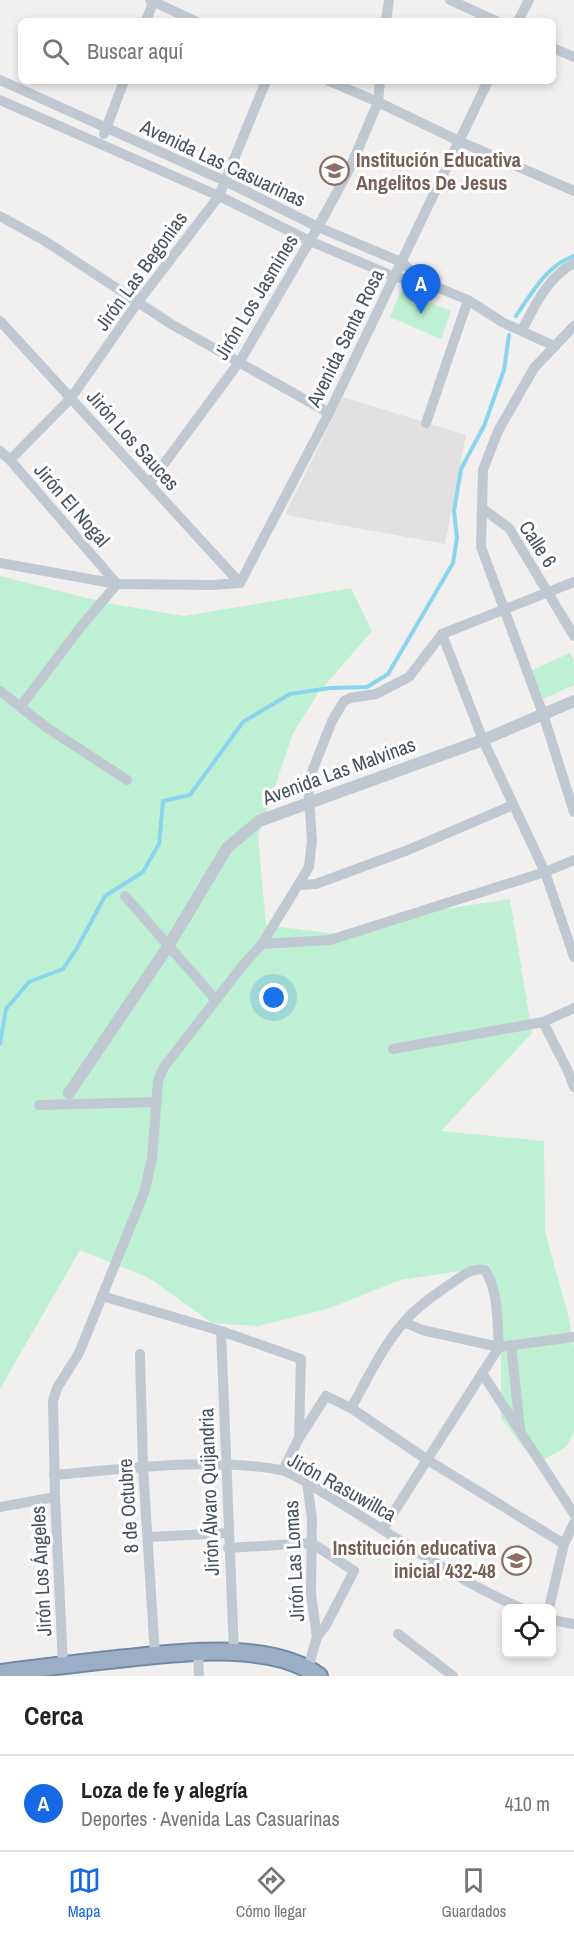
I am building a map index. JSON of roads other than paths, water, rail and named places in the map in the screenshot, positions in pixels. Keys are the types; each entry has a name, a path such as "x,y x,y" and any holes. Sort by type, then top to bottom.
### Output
{"highway":[{"path":"0,1673 54,1669 198,1651 266,1655 313,1672"}],"street":[{"path":"147,18 152,0 189,18"},
{"path":"386,18 389,0"},
{"path":"450,0 489,18"},
{"path":"520,18 529,0"},
{"path":"556,49 574,57"},
{"name":"Avenida Las Casuarinas","path":"0,80 225,181 318,227 401,262 427,283"},
{"path":"99,143 123,84"},
{"name":"Jirón Las Begonias","path":"10,460 71,398 138,302 219,196 265,84"},
{"path":"336,84 574,191"},
{"name":"Jirón Los Jasmines","path":"149,484 240,361 310,241 350,168 378,102 380,84"},
{"name":"Avenida Santa Rosa","path":"240,583 330,413 487,84"},
{"name":"Avenida Las Casuarinas","path":"0,100 219,196 310,241 395,277 427,283 468,300 502,322 554,346"},
{"path":"0,216 45,241 171,324 330,413"},
{"path":"522,330 536,303 561,270 574,263"},
{"path":"426,423 468,300"},
{"name":"Jirón Los Sauces","path":"0,321 240,583"},
{"path":"574,326 534,368 498,431 483,470 481,547 543,714 574,812"},
{"name":"Jirón El Nogal","path":"0,451 117,584"},
{"name":"Calle 6","path":"483,509 509,528 574,636"},
{"path":"0,563 117,584 240,583"},
{"path":"574,582 442,634 483,740 545,872 574,957"},
{"path":"20,707 83,624 117,584"},
{"name":"Jirón Los Ángeles","path":"54,1669 53,1401 57,1388 79,1353 144,1193 152,1160 158,1081 164,1067 262,944 309,867 312,840 308,782 332,721 344,701 376,694 409,677 442,634"},
{"path":"0,691 46,727 127,780"},
{"name":"Avenida Las Malvinas","path":"69,1093 169,945 227,848 259,820 483,740 574,701"},
{"path":"299,885 316,884 408,850 513,805"},
{"path":"262,944 330,940 545,872 574,860"},
{"path":"125,896 216,1000"},
{"path":"393,1049 543,1022 574,1008"},
{"path":"543,1022 574,1088"},
{"path":"39,1106 156,1102"},
{"path":"351,1408 404,1322 428,1300 467,1273 478,1268 485,1270 491,1280 497,1313 499,1347 383,1529"},
{"path":"102,1296 221,1331 301,1359 299,1438"},
{"path":"404,1322 423,1330 499,1347 574,1337"},
{"name":"Jirón Álvaro Quijandria","path":"221,1331 234,1652"},
{"path":"511,1345 520,1432"},
{"name":"8 de Octubre","path":"140,1354 143,1468 155,1655"},
{"path":"482,1373 574,1514"},
{"path":"283,1470 299,1438 326,1396 351,1408 426,1459 564,1545"},
{"name":"Jirón Rasuwillca","path":"54,1475 227,1464 283,1470 383,1529 428,1559 513,1604"},
{"name":"Jirón Las Lomas","path":"307,1483 312,1518 311,1594 316,1637"},
{"path":"0,1508 55,1497"},
{"path":"550,1604 564,1545 574,1523"},
{"path":"149,1537 228,1533"},
{"path":"228,1548 312,1543 354,1570 326,1625 316,1637 313,1672"},
{"path":"556,1621 574,1624"},
{"path":"398,1634 453,1676"},
{"path":"198,1651 199,1676"}],"waterway":[{"path":"516,316 548,273 564,260 574,256"},
{"path":"0,1044 6,1009 29,982 63,969 105,896 143,872 159,844 163,801 190,795 243,722 290,694 330,688 367,687 388,674 453,563 457,538 454,511 461,469 484,426 504,370 509,335"}],"place":[{"name":"Institución Educativa Angelitos De Jesus","path":"335,171"},
{"name":"Loza de fe y alegría","path":"421,314"},
{"name":"Institución educativa inicial 432-48","path":"517,1560"}]}
